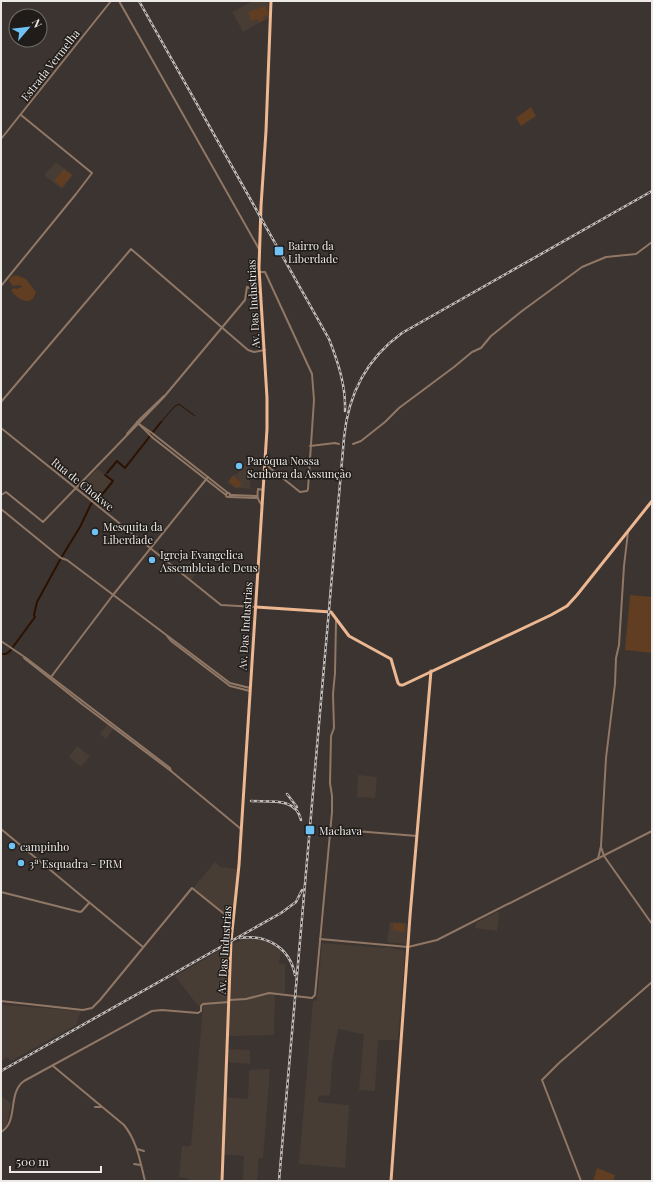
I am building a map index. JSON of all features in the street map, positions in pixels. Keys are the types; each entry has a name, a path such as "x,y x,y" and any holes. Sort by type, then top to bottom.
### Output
{"main road":[{"name":"Av. Das Industrias","path":"222,1181 231,941 242,824 268,398 261,293 260,251 271,1"},
{"path":"256,607 331,612 348,636 391,659 398,683 400,685 405,684 551,615 566,606 584,588 652,501"},
{"path":"391,1181 408,947 431,671"}],"street":[{"name":"Estrada Vermelha","path":"1,140 111,1"},
{"path":"119,1 260,251"},
{"path":"1,286 92,173 21,115"},
{"path":"353,444 361,441 385,422 399,408 411,401 472,352 481,348 491,336 522,311 582,267 606,258 636,254 652,242"},
{"path":"1,402 131,249 248,350 254,352 265,350"},
{"path":"260,272 265,272 313,377 314,400 307,491 300,492 265,464"},
{"path":"1,495 4,492 8,493 43,522 183,376 247,298 247,287 255,292 261,293"},
{"path":"138,423 153,438 227,494 227,497 257,497"},
{"name":"Rua de Chokwe","path":"1,428 221,605 256,607"},
{"path":"310,446 335,443 339,444"},
{"path":"52,679 113,595 207,478"},
{"path":"262,505 257,497 258,489 263,490"},
{"path":"1,509 61,558 66,560 113,595 167,636 168,639 184,649 230,684 250,690"},
{"path":"598,859 601,846 606,758 615,684 616,658 619,645 628,530"},
{"path":"1,1132 7,1128 9,1124 19,1085 152,1010 198,1013 201,1011 203,1004 246,999 269,993 314,997 331,829 331,736 334,728 333,694 336,620"},
{"path":"1,641 171,771 241,829"},
{"path":"236,824 242,824"},
{"path":"1,829 88,903 143,947"},
{"path":"331,829 417,836"},
{"path":"320,939 408,947 442,938 652,831"},
{"path":"601,846 604,856 652,924"},
{"path":"1,1001 88,1010 100,1000 192,888 234,921"},
{"path":"1,892 80,912 88,903"},
{"path":"581,1181 542,1080 577,1047 652,982"},
{"path":"53,1066 127,1128 134,1140 145,1181"},
{"path":"95,1107 102,1107"},
{"path":"136,1149 144,1151"},
{"path":"134,1164 141,1165"}],"shaded area":[{"path":"253,1 268,1 269,18 243,32 232,12"},
{"path":"265,6 269,14 263,17 264,20 259,22 257,19 251,21 248,12"},
{"path":"531,107 536,116 521,126 516,118"},
{"path":"56,162 73,175 62,189 44,175"},
{"path":"64,169 72,175 62,187 54,181"},
{"path":"16,275 26,279 36,292 32,300 22,300 12,292 12,289 14,288 16,289 22,287 20,285 13,286 9,281 11,277"},
{"path":"247,462 252,465 248,470 251,472 250,488 257,489 235,488 227,482 234,474 236,475"},
{"path":"97,469 113,481 102,495 94,502 78,489"},
{"path":"233,476 242,483 239,487 235,487 229,481"},
{"path":"192,562 200,568 191,580 183,573"},
{"path":"630,595 652,597 652,653 625,650"},
{"path":"109,723 114,728 106,739 100,734"},
{"path":"77,746 90,756 81,767 69,757"},
{"path":"358,775 377,777 375,798 357,797"},
{"path":"215,862 221,867 237,869 232,919 194,889 194,887"},
{"path":"497,912 499,913 497,931 475,928 476,923"},
{"path":"390,922 407,923 406,944 387,942"},
{"path":"393,923 405,924 404,932 393,930"},
{"path":"248,938 265,940 281,950 279,963 285,964 285,993 278,993 275,995 274,1035 228,1036 227,1049 250,1050 250,1064 227,1062 225,1097 248,1099 249,1070 270,1069 263,1158 259,1158 257,1181 243,1181 244,1156 221,1154 220,1181 188,1181 188,1178 179,1177 182,1146 191,1146 203,1006 198,1006 175,976 231,944"},
{"path":"322,943 387,947 405,951 398,1040 378,1040 375,1091 359,1090 364,1034 338,1029 332,1062 330,1095 319,1096 318,1102 349,1106 345,1168 299,1164 313,1001 317,1000"},
{"path":"1,1004 81,1011 76,1025 11,1061 7,1057 1,1061"},
{"path":"1,1095 11,1104 6,1128 1,1131"},
{"path":"597,1168 615,1175 613,1181 593,1181"}],"waterway":[{"path":"161,422 174,407 179,404 195,416"},
{"path":"107,473 117,461 125,468 161,422"},
{"path":"34,615 37,602 80,527 91,504 100,497 113,481 105,475"},
{"path":"1,654 6,654 10,651 35,617 34,615"}],"railway":[{"path":"139,1 329,339 341,374 345,411"},
{"path":"279,1181 344,438 346,422 355,393 361,379 378,354 402,333 652,191"},
{"path":"287,794 297,807"},
{"path":"251,801 274,801 288,804 294,807 301,820"},
{"path":"1,1071 281,913 296,902 302,890"},
{"path":"240,938 259,938 276,945 283,950 288,957 295,975"}],"place":[{"name":"Bairro da Liberdade","path":"279,251"},
{"name":"Paróqua Nossa Senhora da Assunção","path":"239,466"},
{"name":"Mesquita da Liberdade","path":"95,532"},
{"name":"Igreja Evangelica Assembleia de Deus","path":"152,560"},
{"name":"Machava","path":"310,830"},
{"name":"campinho","path":"12,846"},
{"name":"3ª Esquadra - PRM","path":"21,863"}]}
